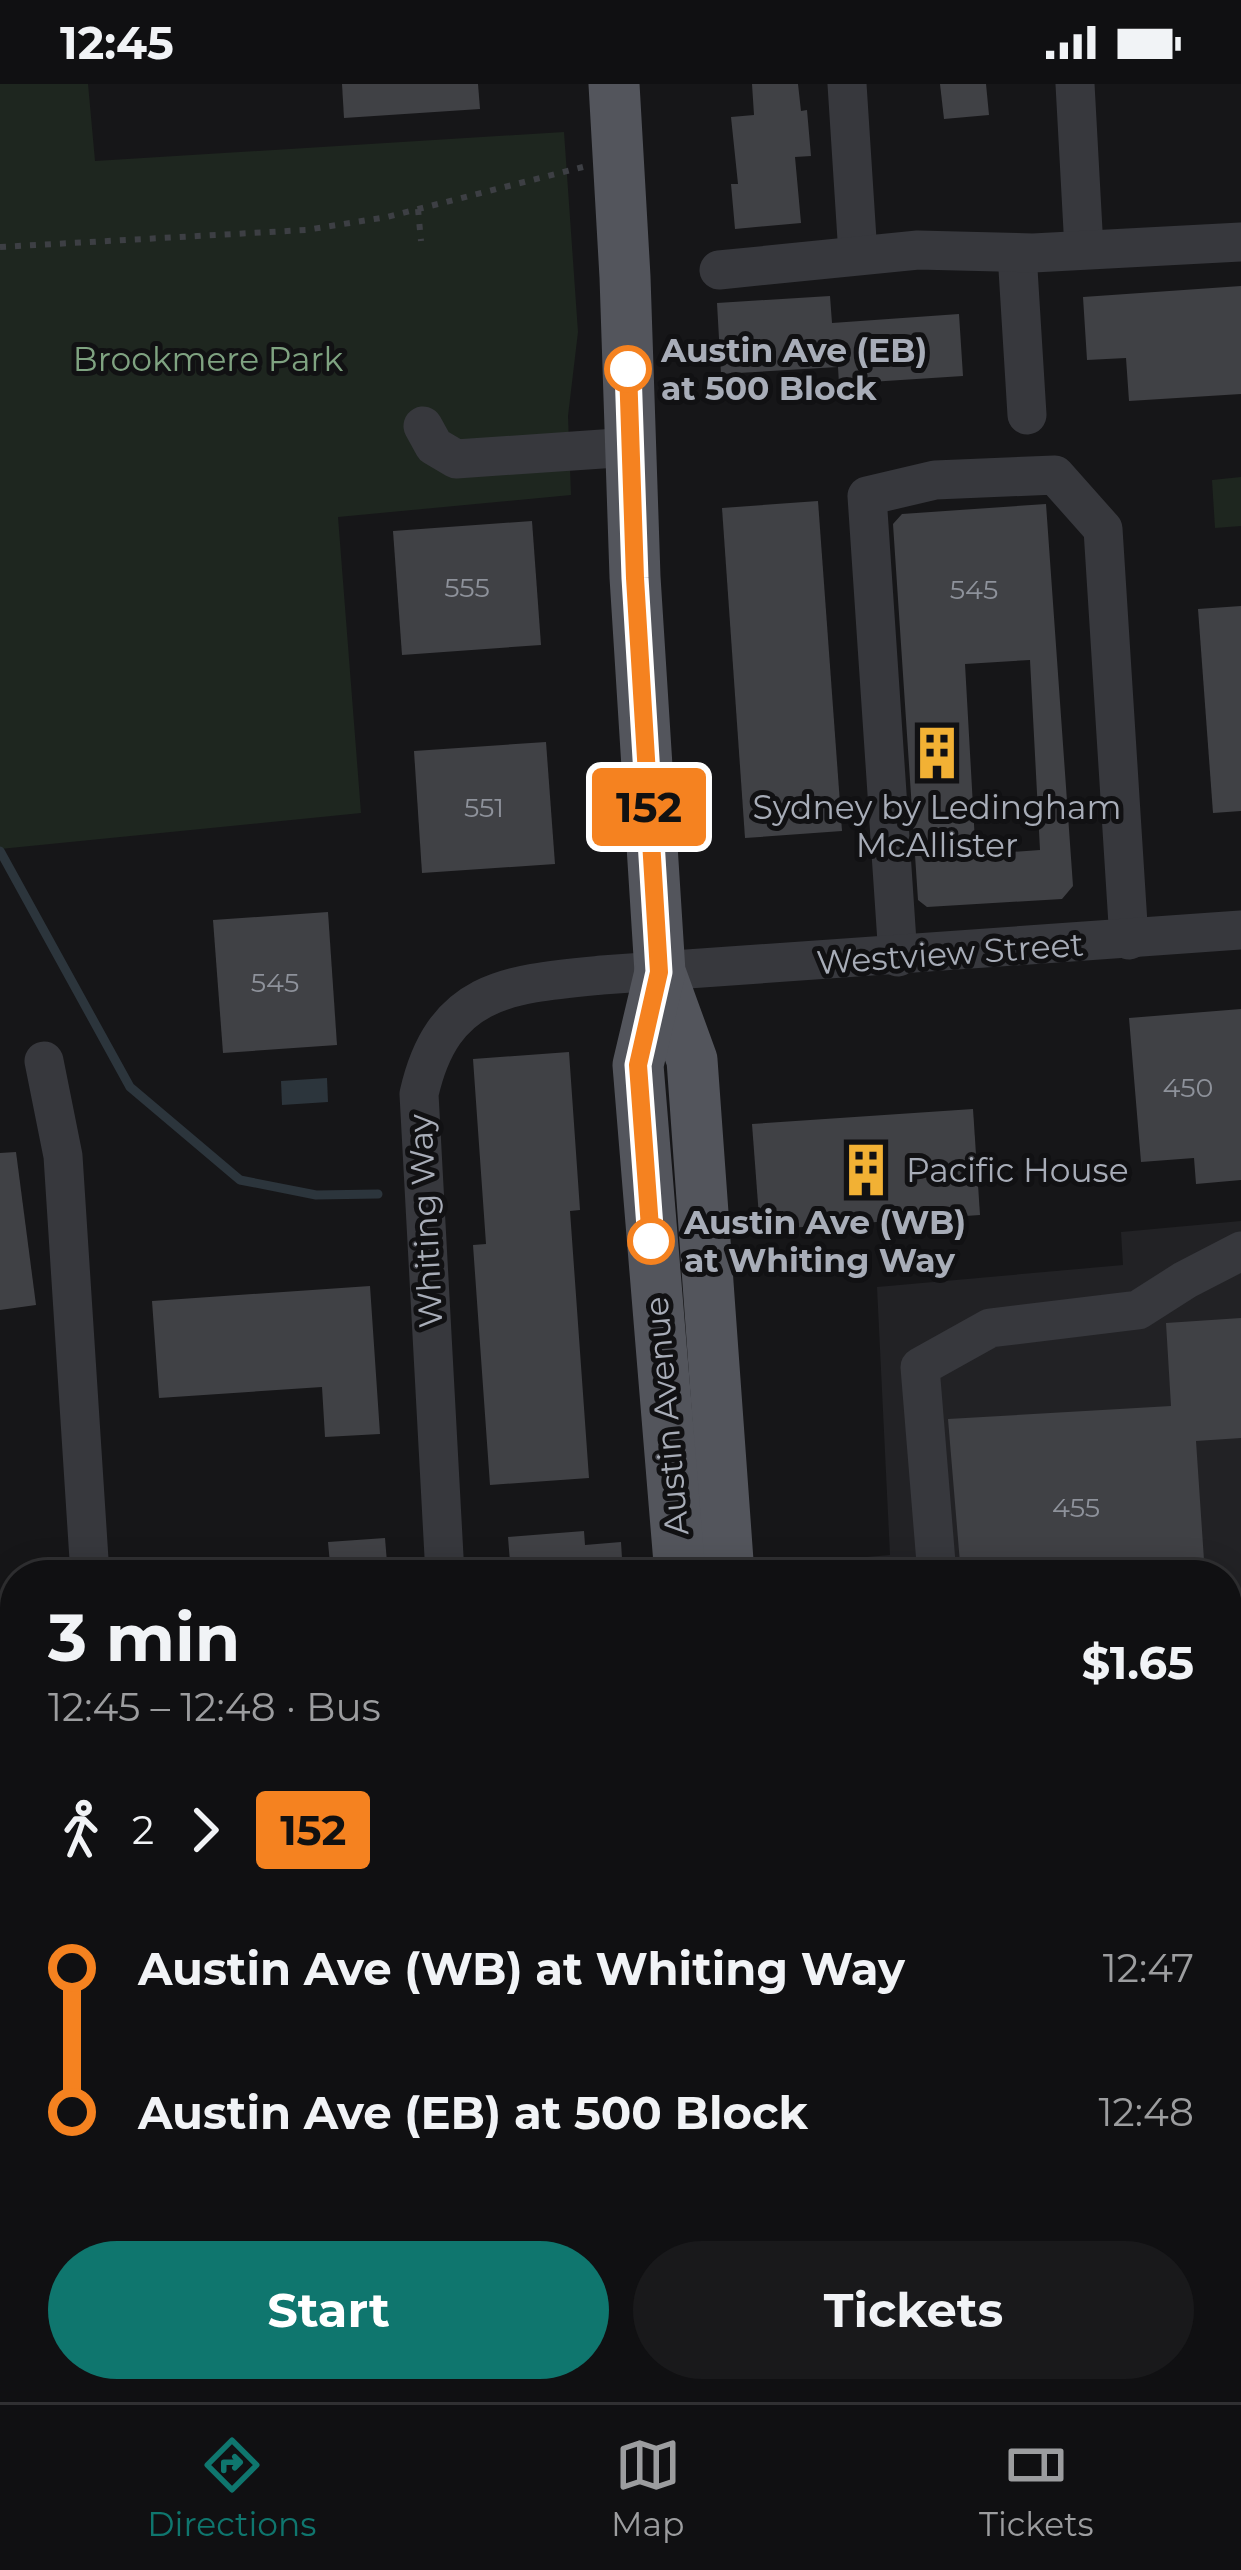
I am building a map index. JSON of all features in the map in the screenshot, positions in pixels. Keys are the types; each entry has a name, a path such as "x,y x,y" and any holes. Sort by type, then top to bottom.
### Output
{"main road":[{"name":"Austin Avenue","path":"614,84 659,972 638,1065 679,1560"},
{"name":"Austin Avenue","path":"659,972 692,1060 728,1560"}],"street":[{"path":"847,84 858,255"},
{"path":"1075,84 1084,249"},
{"path":"719,270 918,250 1017,253 1241,242"},
{"path":"1017,253 1027,415"},
{"path":"423,426 434,446 456,459 631,447"},
{"path":"898,957 866,496 935,480 1055,475 1103,529 1129,940"},
{"name":"Westview Street","path":"659,972 1241,930"},
{"name":"Whiting Way","path":"444,1560 418,1123 419,1094 431,1052 456,1017 500,988 659,972"},
{"path":"44,1061 63,1156 89,1560"},
{"path":"936,1560 920,1367 990,1328 1138,1310 1241,1250"}],"path":[{"path":"0,248 306,230 418,208 619,157"},
{"path":"418,208 421,241"}],"shaded area":[{"path":"327,1078 328,1102 282,1105 281,1081"},
{"path":"1241,1221 1241,1560 832,1560 890,1555 877,1287 1123,1265 1121,1232"}],"green space":[{"name":"Brookmere Park","path":"0,84 88,84 95,161 564,132 578,332 568,416 571,495 338,517 361,813 0,849"},
{"path":"1241,477 1241,526 1215,528 1212,480"}],"building":[{"path":"342,84 478,84 480,109 344,118"},
{"path":"752,84 798,84 801,111 807,110 811,156 795,157 801,223 735,229 731,184 738,184 731,117 754,115"},
{"path":"940,84 986,84 989,115 944,119"},
{"path":"1241,286 1241,394 1129,401 1126,358 1087,360 1083,297"},
{"path":"830,296 832,323 959,314 963,376 839,384 838,367 721,374 717,303"},
{"path":"818,501 842,831 745,838 722,508"},
{"name":"Sydney by Ledingham McAllister","path":"1046,504 1073,886 1062,899 927,907 918,900 893,524 902,514","holes":["1030,660 1040,850 981,854 980,842 975,842 965,664"]},
{"path":"532,521 541,645 402,655 393,531"},
{"path":"1241,606 1241,811 1213,813 1198,609"},
{"path":"546,742 555,864 422,873 414,751"},
{"path":"328,912 337,1045 223,1053 213,920"},
{"path":"1241,1009 1241,1180 1196,1184 1194,1158 1141,1162 1129,1018"},
{"path":"569,1052 580,1210 570,1211 589,1478 490,1485 473,1245 486,1244 473,1059"},
{"name":"Pacific House","path":"973,1109 980,1215 760,1230 752,1124"},
{"path":"16,1152 36,1305 0,1310 0,1153"},
{"path":"370,1286 380,1434 325,1437 322,1387 159,1398 152,1301"},
{"path":"1241,1318 1241,1438 1196,1441 1204,1560 960,1560 948,1419 1171,1406 1166,1323"},
{"path":"584,1531 585,1545 621,1542 622,1560 510,1560 508,1537"},
{"path":"385,1538 387,1560 330,1560 328,1542"}],"waterway":[{"path":"0,851 130,1087 240,1180 316,1195 378,1194"}],"bus line":[{"name":"152","path":"628,369 635,578 659,972 638,1065 651,1241"}],"place":[{"name":"Austin Ave (EB) at 500 Block","path":"628,369"},
{"name":"Sydney by Ledingham McAllister","path":"937,753"},
{"name":"Pacific House","path":"866,1170"},
{"name":"Austin Ave (WB) at Whiting Way","path":"651,1241"}]}
